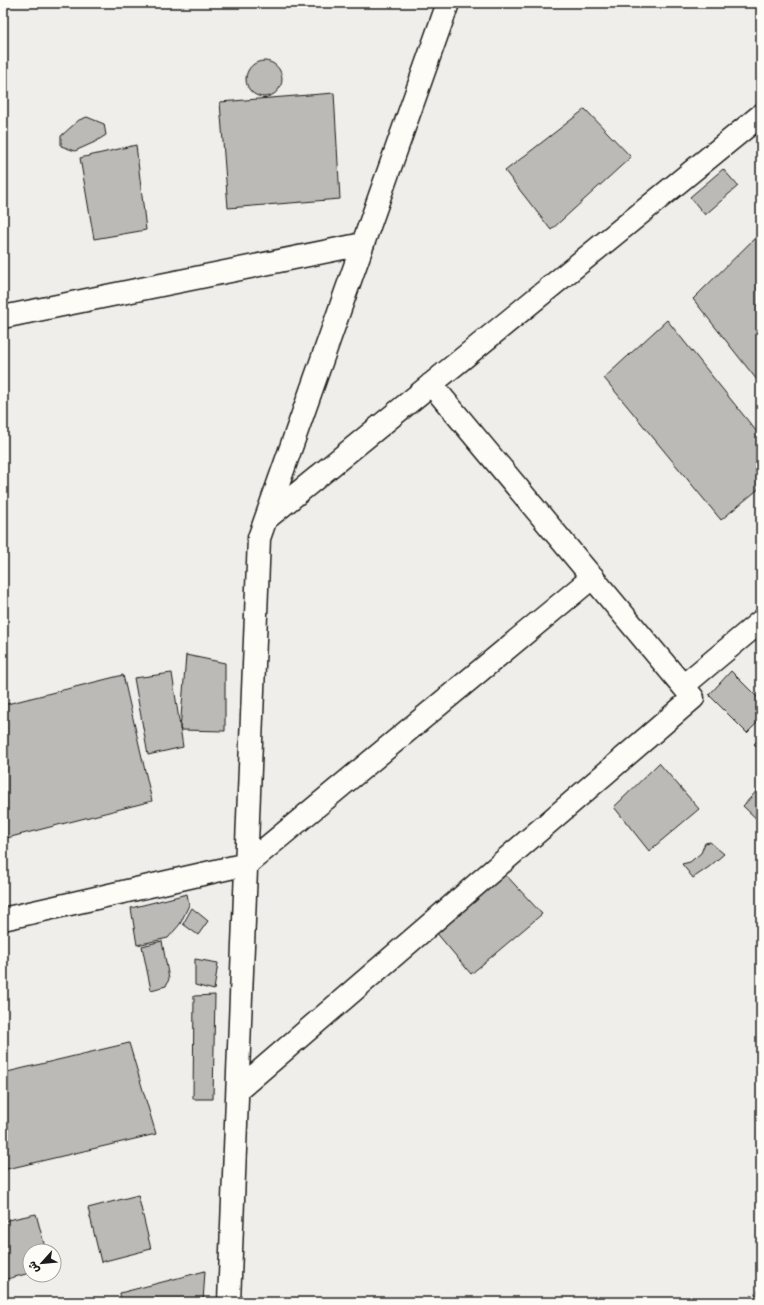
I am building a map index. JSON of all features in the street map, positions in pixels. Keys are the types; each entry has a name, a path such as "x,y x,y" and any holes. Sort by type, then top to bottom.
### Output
{"street":[{"path":"229,1302 260,538 448,3"},
{"path":"266,519 761,115"},
{"path":"3,317 363,244"},
{"path":"238,1090 693,698 593,576 431,384"},
{"path":"3,919 247,864 593,576"},
{"path":"683,686 761,622"}],"path":[{"path":"741,1302 761,1291"}],"building":[{"path":"267,61 277,66 281,72 281,86 277,92 271,96 261,97 251,92 247,86 246,76 251,66 257,62"},
{"path":"334,93 340,199 228,208 220,102"},
{"path":"585,109 631,157 551,230 505,171"},
{"path":"87,117 104,124 106,135 75,151 61,146 61,136 79,120"},
{"path":"136,145 146,230 94,239 80,158"},
{"path":"723,169 738,186 705,215 690,197"},
{"path":"761,232 761,385 693,299"},
{"path":"667,320 761,437 761,487 721,520 604,378"},
{"path":"186,655 225,663 225,731 180,730"},
{"path":"731,671 761,701 761,719 747,733 709,695"},
{"path":"172,673 183,747 148,755 134,678"},
{"path":"123,675 152,801 3,839 3,705"},
{"path":"761,737 761,751 754,744"},
{"path":"659,763 699,809 649,851 614,807"},
{"path":"761,786 761,823 743,806"},
{"path":"710,842 724,854 693,878 682,864 690,862 701,853 705,843"},
{"path":"504,873 542,914 471,974 435,931"},
{"path":"187,894 189,905 180,924 168,938 137,945 131,908"},
{"path":"192,908 208,921 198,935 183,924"},
{"path":"162,941 169,979 166,986 151,990 142,946"},
{"path":"195,959 218,963 214,990 195,985"},
{"path":"215,995 213,1099 193,1099 194,996"},
{"path":"129,1043 156,1134 3,1170 3,1073"},
{"path":"138,1195 151,1249 101,1262 88,1208"},
{"path":"36,1214 44,1243 22,1243 22,1275 3,1280 3,1221"},
{"path":"205,1271 203,1302 121,1302 120,1293"}]}
